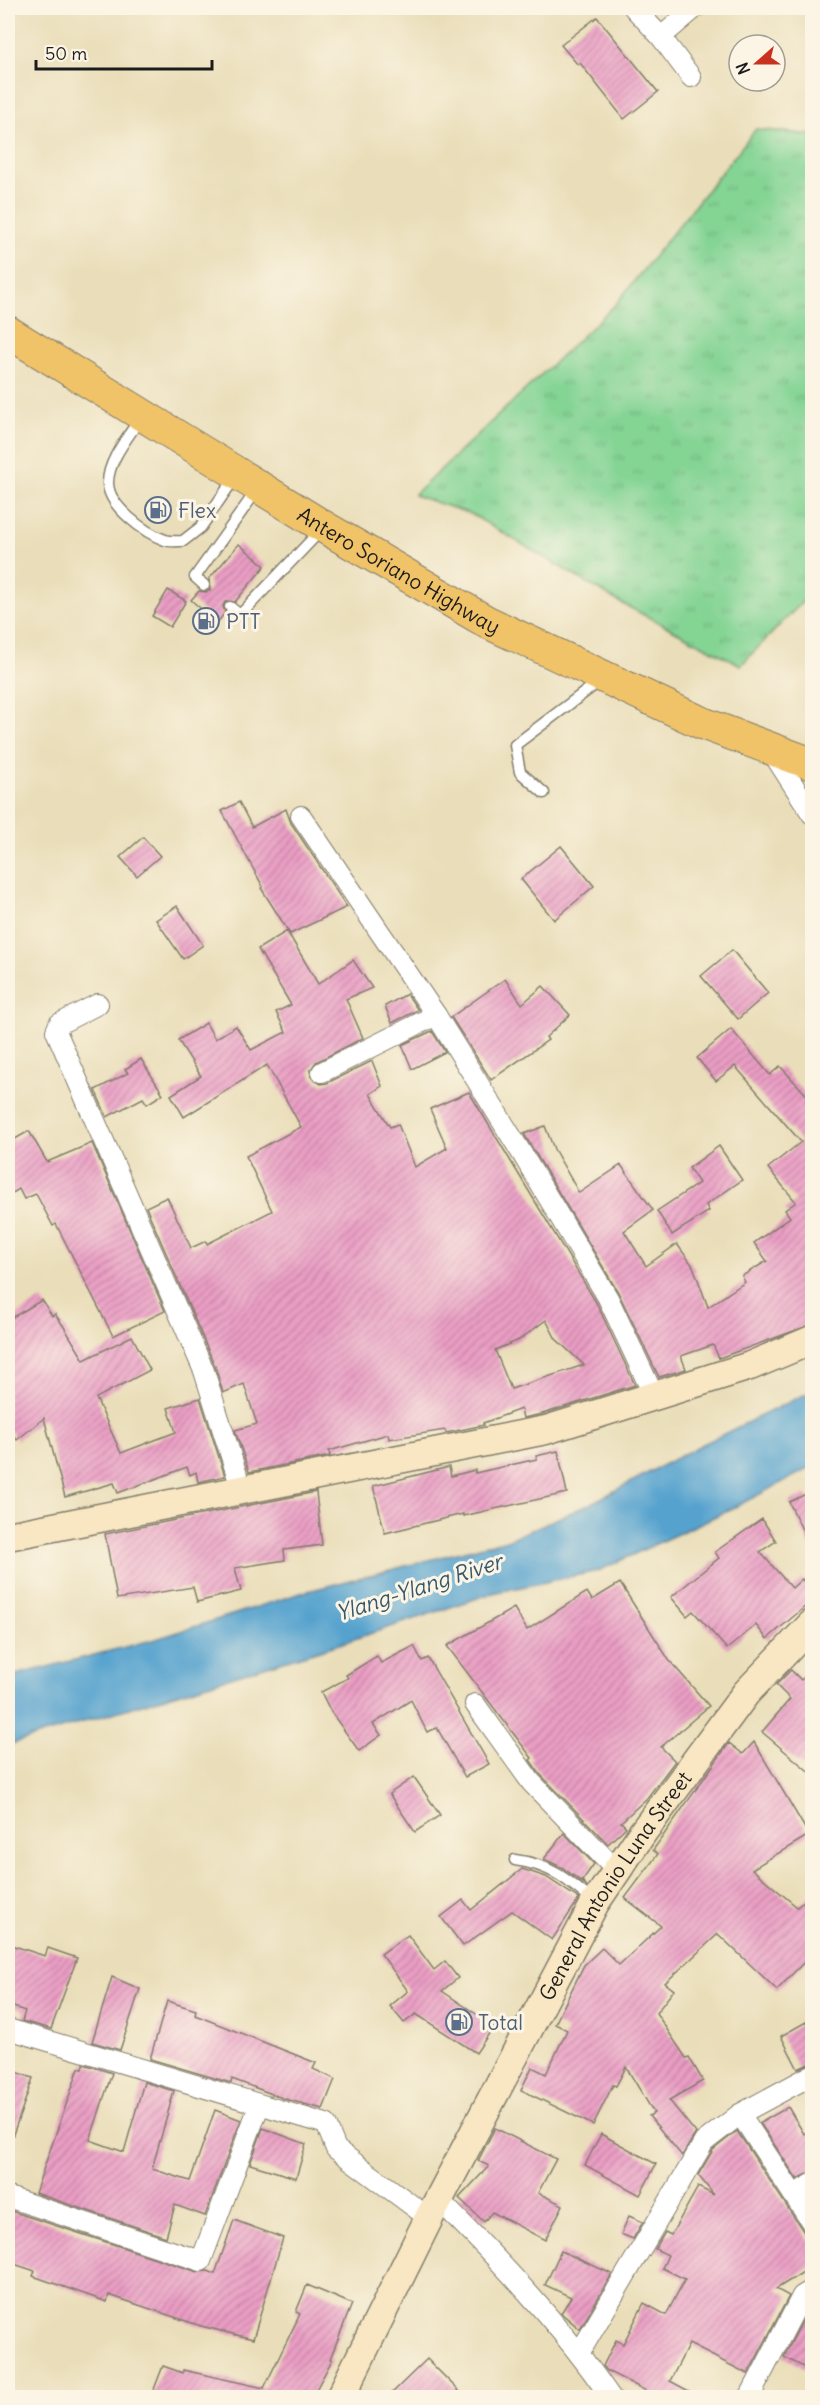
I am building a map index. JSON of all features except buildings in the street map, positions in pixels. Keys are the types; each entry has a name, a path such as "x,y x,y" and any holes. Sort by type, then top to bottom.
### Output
{"main road":[{"name":"Antero Soriano Highway","path":"8,332 324,527 487,622 702,723 813,764"},
{"path":"8,1536 546,1430 750,1366 813,1340"},
{"name":"General Antonio Luna Street","path":"340,2397 434,2209 595,1903 642,1832 746,1693 813,1624"}],"street":[{"path":"634,8 661,37 691,77"},
{"path":"661,37 695,8"},
{"path":"771,749 813,814"},
{"path":"301,816 436,1015 608,1298 654,1396"},
{"path":"98,1004 59,1023 56,1031 204,1371 243,1491"},
{"path":"322,1072 436,1015"},
{"path":"475,1704 531,1782 617,1871"},
{"path":"8,2030 326,2124 340,2152 477,2238 580,2352 611,2397"},
{"path":"580,2352 704,2142 740,2114 813,2075"},
{"path":"8,2198 201,2261 259,2106"},
{"path":"740,2114 813,2223"},
{"path":"795,2194 813,2184"},
{"path":"749,2397 802,2296 813,2290"}],"lane":[{"path":"142,415 113,463 108,484 115,503 134,522 165,540 183,541 201,527 248,480"},
{"path":"204,585 195,577 248,480"},
{"path":"230,607 240,615 324,527"},
{"path":"544,794 520,772 515,745 604,678"},
{"path":"515,1860 537,1863 562,1875 595,1903"}],"green space":[{"path":"756,129 812,135 812,592 741,665 621,603 471,514 414,495 616,304"}],"water":[{"name":"Ylang-Ylang River","path":"812,1391 812,1467 733,1508 598,1571 493,1593 333,1646 8,1745 8,1677 156,1639 304,1592 507,1540 588,1505 697,1447"}],"place":[{"name":"Flex","path":"158,510"},
{"name":"PTT","path":"206,621"},
{"name":"Total","path":"459,2022"}]}
